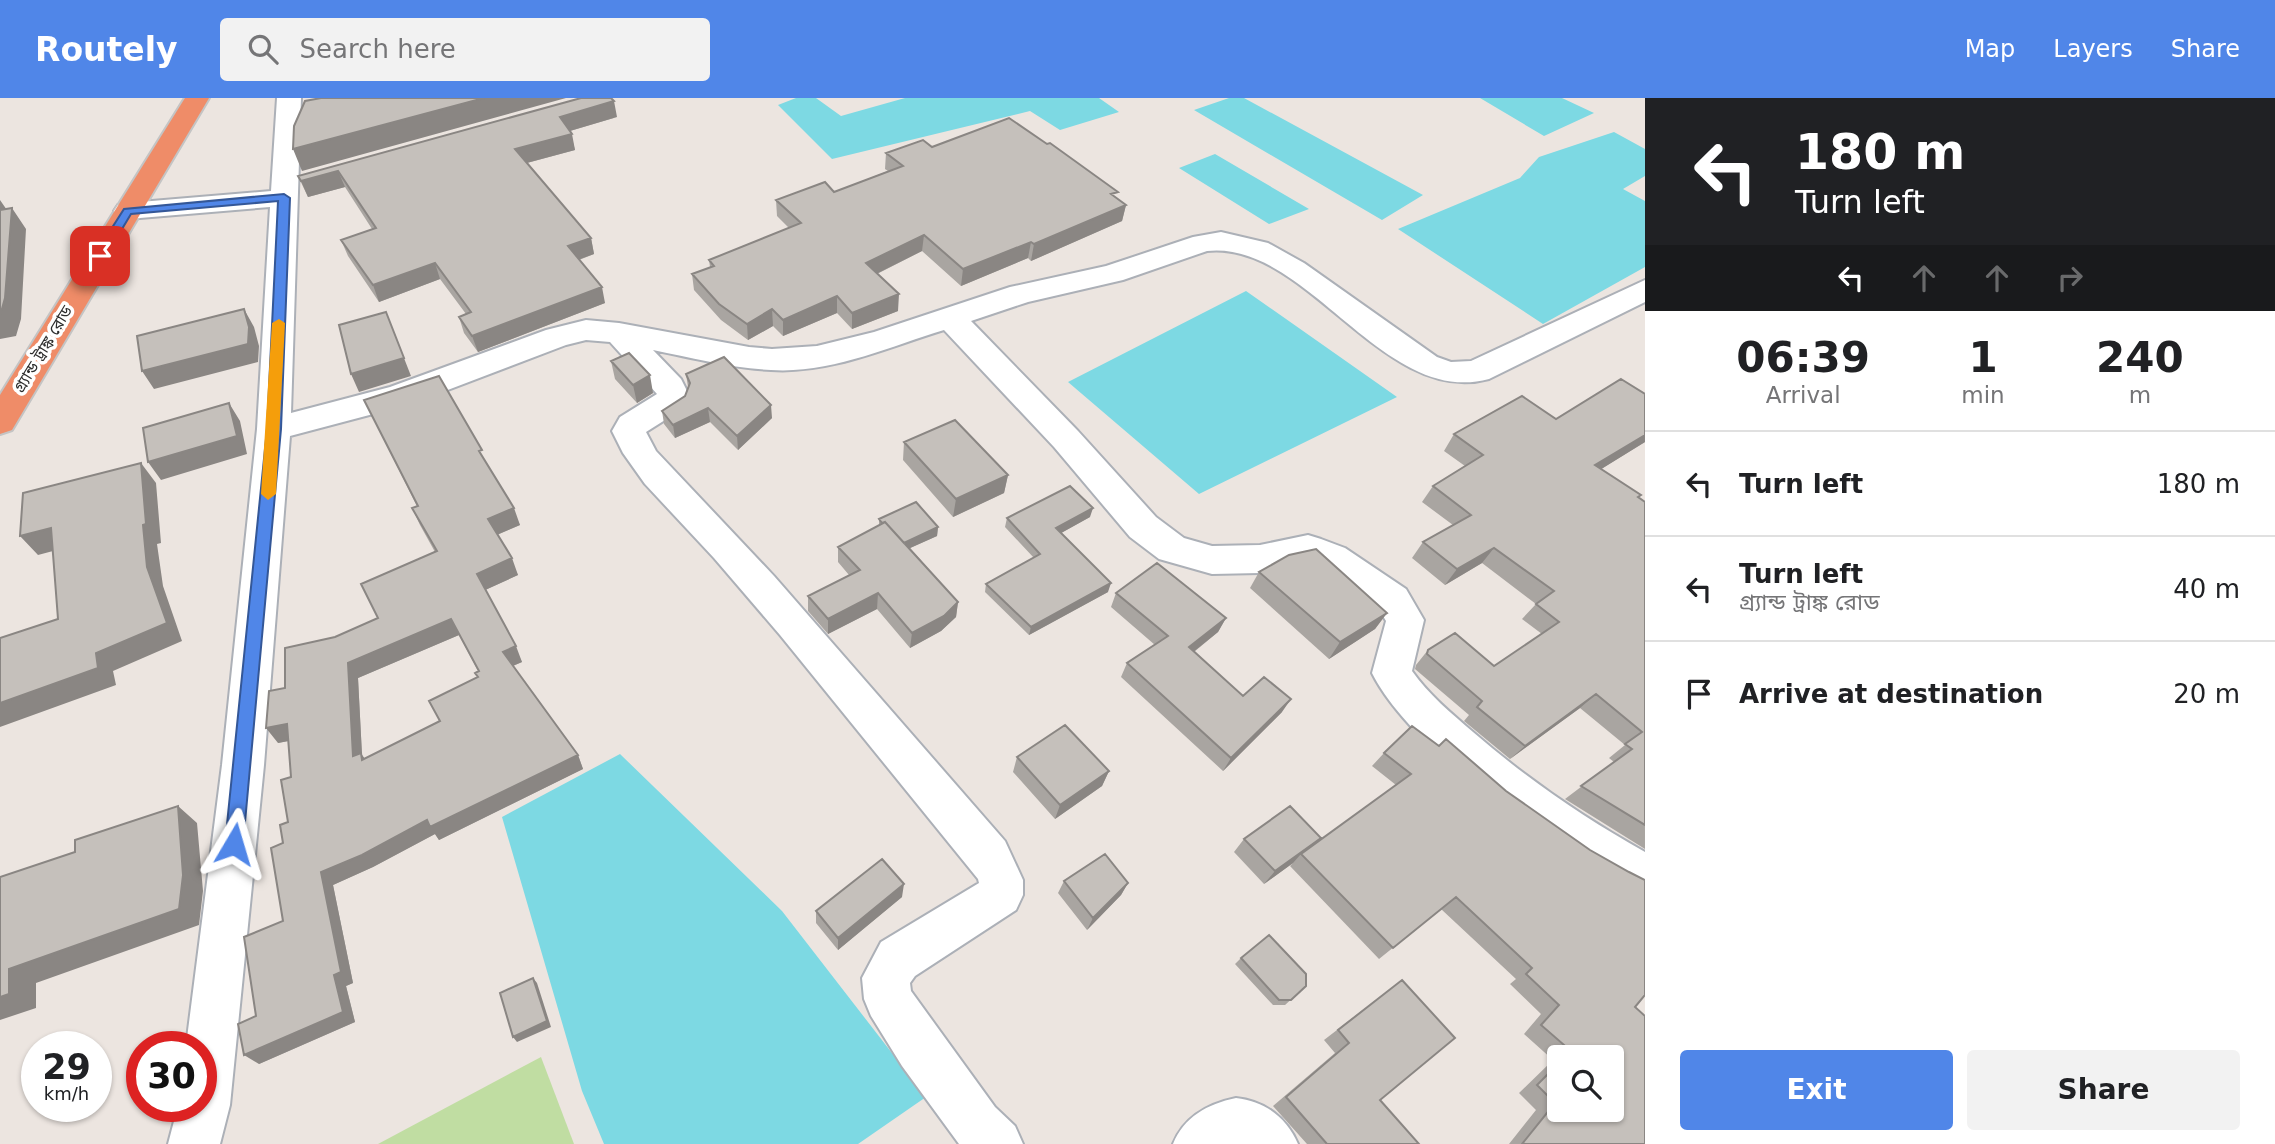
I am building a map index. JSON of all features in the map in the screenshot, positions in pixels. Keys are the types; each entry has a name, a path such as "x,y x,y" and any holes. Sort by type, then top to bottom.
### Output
{"highway":[{"name":"গ্র্যান্ড ট্রাঙ্ক রোড","path":"0,422 197,98"}],"street":[{"path":"194,1144 204,1105 243,765 274,429 293,188 289,98"},
{"path":"128,211 293,188"},
{"path":"274,429 411,393 557,337 586,330 619,333 773,360 805,358 950,318 1021,294 1113,274 1203,243 1221,241 1258,249 1294,269 1426,364 1443,372 1463,374 1478,371 1607,310 1645,289"},
{"path":"950,318 1066,439 1143,527 1172,549 1212,560 1260,559 1308,550 1332,558 1393,600 1405,620 1392,673 1410,700 1476,762 1522,797 1645,876"},
{"path":"619,333 670,387 673,395 672,401 632,425 629,431 641,456 770,598 989,856 999,873 1003,886 1000,895 898,959 886,978 888,999 920,1048 977,1125 997,1144"},
{"path":"1199,1144 1222,1126 1241,1122 1260,1132 1272,1144"}],"green space":[{"path":"541,1057 574,1144 378,1144"}],"water":[{"path":"796,98 816,98 841,116 905,98 1099,98 1119,112 1060,130 1030,111 832,159 778,105"},
{"path":"1229,98 1244,98 1423,195 1382,220 1194,110"},
{"path":"1480,98 1562,98 1594,113 1544,136"},
{"path":"1614,132 1645,149 1645,176 1623,189 1645,201 1645,267 1543,324 1398,229 1520,178 1539,157"},
{"path":"1215,154 1309,209 1269,224 1179,168"},
{"path":"1246,291 1397,397 1199,494 1068,382"},
{"path":"620,754 782,911 926,1097 858,1144 604,1144 582,1091 502,817"}],"building":[{"path":"321,98 484,98 293,149 294,126 305,101"},
{"path":"581,98 611,98 614,101 560,117 572,134 515,149 591,238 568,246 602,287 472,336 459,317 471,312 435,263 373,285 341,240 376,228 338,171 301,181 298,176"},
{"path":"1009,118 1047,144 1050,143 1118,192 1111,194 1126,205 1034,244 1031,242 963,269 924,235 866,263 899,294 852,313 837,296 783,320 772,309 747,324 719,304 692,274 714,266 709,260 801,223 776,200 825,182 834,192 903,166 886,153 923,140 932,147"},
{"path":"12,208 5,298 0,316 0,210"},
{"path":"244,309 249,327 248,344 142,371 137,336"},
{"path":"386,312 404,358 351,374 339,325"},
{"path":"629,353 650,375 633,385 611,361"},
{"path":"724,357 771,405 737,436 708,408 673,425 662,411 685,396 690,383 686,374"},
{"path":"439,376 482,450 479,451 514,508 488,519 512,558 477,574 516,646 503,652 578,755 430,827 427,820 362,855 321,872 341,972 334,975 343,1012 244,1055 238,1024 256,1016 244,937 283,921 271,848 283,843 280,825 288,822 281,780 291,777 287,724 266,728 269,691 285,688 285,648 335,637 378,618 361,584 437,551 412,508 418,506 364,400","holes":["451,619 479,671 475,673 478,677 429,701 440,721 362,760 361,753 353,756 348,663"]},
{"path":"1621,379 1645,394 1645,435 1595,465 1641,495 1638,497 1645,502 1645,825 1581,786 1632,749 1625,744 1642,732 1596,694 1525,746 1477,707 1482,701 1427,654 1428,650 1455,633 1494,666 1559,622 1536,604 1554,591 1494,548 1457,569 1423,542 1471,515 1433,486 1483,455 1454,434 1522,396 1556,419"},
{"path":"229,403 237,436 148,462 143,428"},
{"path":"955,420 1008,475 956,499 904,442"},
{"path":"141,463 147,567 167,623 96,653 98,668 0,703 0,638 58,619 51,528 20,536 23,493"},
{"path":"1070,486 1093,508 1056,528 1111,583 1031,627 986,584 1040,554 1007,518"},
{"path":"916,502 938,527 904,543 879,519"},
{"path":"885,522 958,602 944,616 912,633 878,593 828,619 808,596 860,570 838,547"},
{"path":"1316,549 1387,613 1340,642 1259,572 1289,555"},
{"path":"1157,563 1226,618 1189,647 1243,696 1264,677 1291,699 1231,758 1127,663 1168,636 1116,593"},
{"path":"1065,725 1109,771 1060,805 1017,757"},
{"path":"1412,726 1439,746 1446,739 1506,791 1590,850 1645,880 1645,995 1635,1007 1645,1016 1645,1144 1522,1144 1547,1113 1547,1122 1624,1122 1624,1045 1564,1045 1541,1025 1559,1005 1526,974 1532,968 1456,897 1393,948 1301,854 1411,774 1384,753"},
{"path":"178,806 183,875 179,909 9,969 9,994 0,997 0,877 75,852 75,840"},
{"path":"1290,806 1321,838 1275,871 1244,839"},
{"path":"1105,854 1128,883 1093,918 1064,881"},
{"path":"882,859 904,884 838,938 816,911"},
{"path":"1269,935 1306,974 1306,986 1291,1000 1279,1000 1241,958"},
{"path":"533,978 547,1021 513,1037 500,993"},
{"path":"1402,980 1455,1038 1380,1100 1419,1144 1327,1144 1286,1097 1349,1043 1338,1030"},
{"path":"1547,1075 1547,1095 1537,1085"}],"slow traffic":[{"path":"268,494 279,323"}],"route":[{"path":"100,256 128,211 284,198 274,429 234,844"}]}
